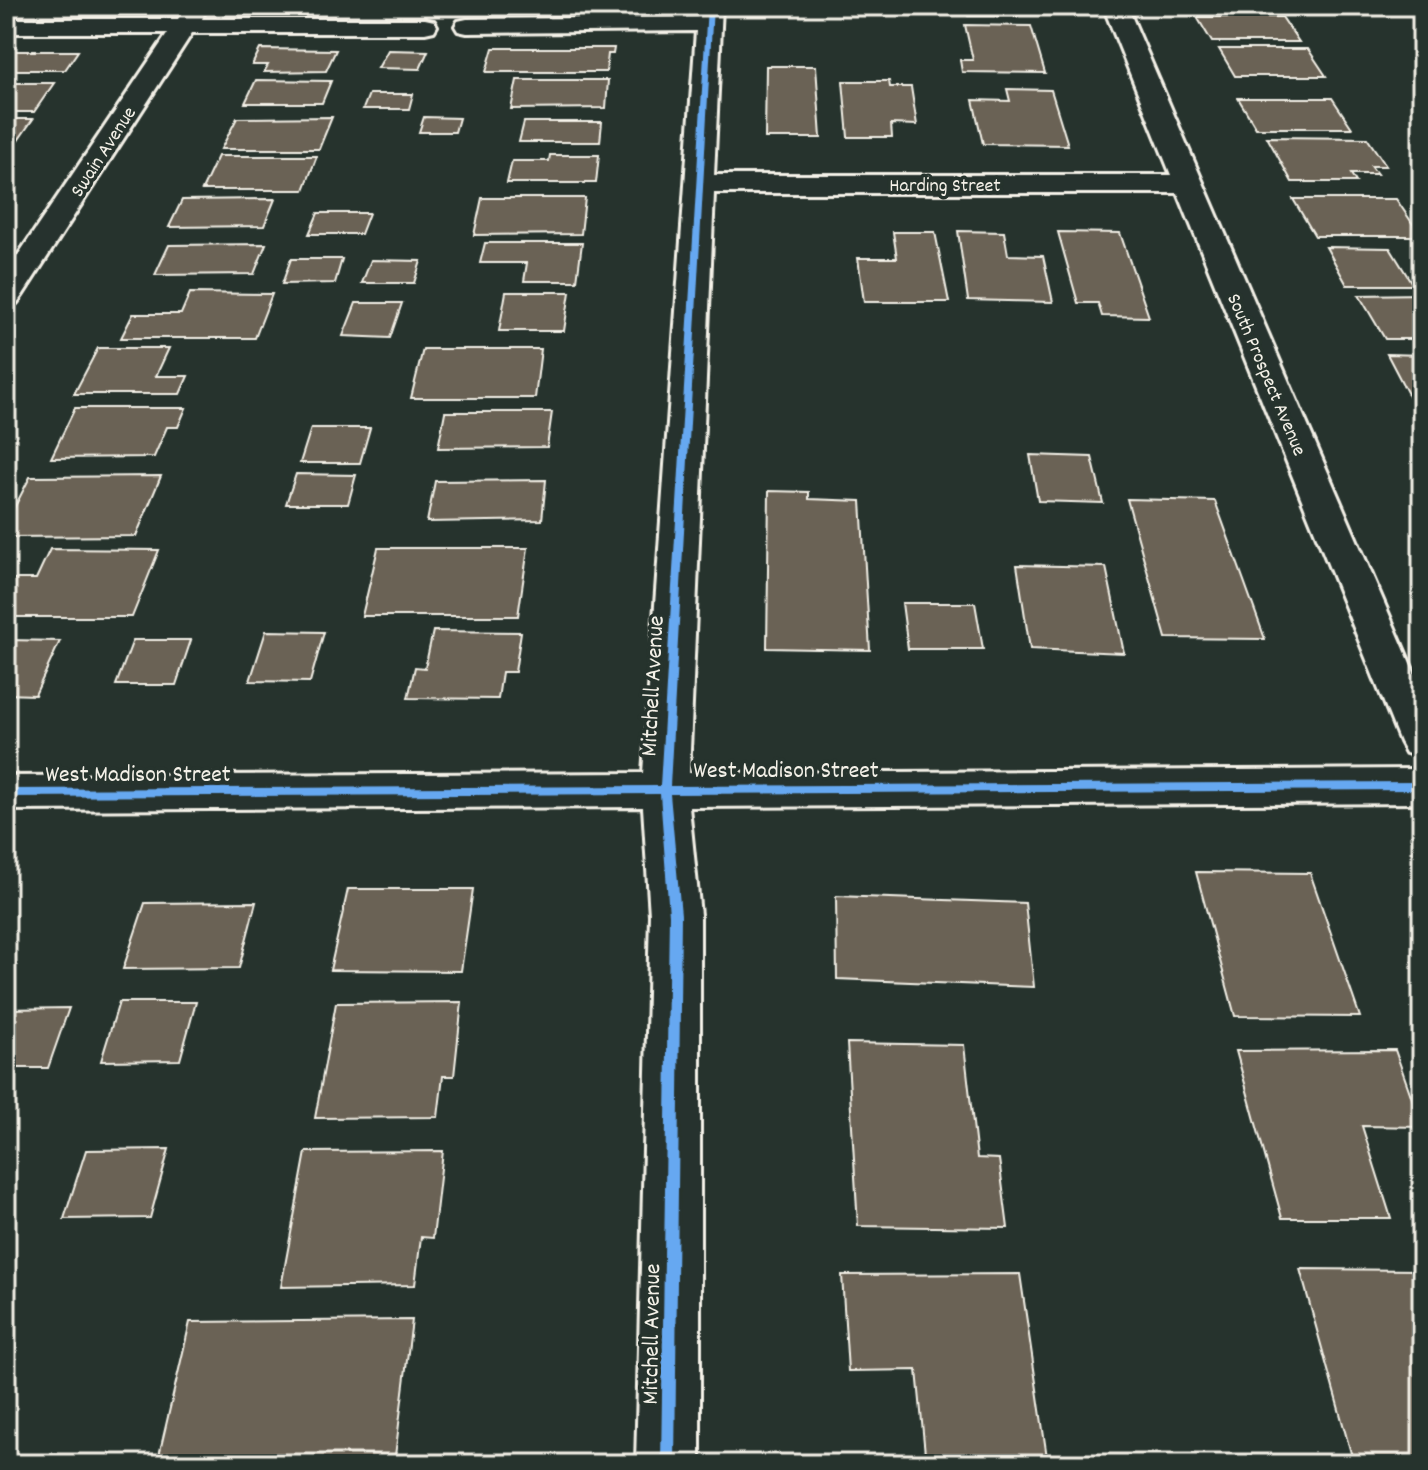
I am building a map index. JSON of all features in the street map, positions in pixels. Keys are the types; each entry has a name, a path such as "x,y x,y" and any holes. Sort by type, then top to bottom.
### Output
{"street":[{"name":"South Prospect Avenue","path":"1115,6 1422,742"},
{"path":"467,26 710,15"},
{"name":"Mitchell Avenue","path":"668,1464 675,915 665,790 710,15"},
{"path":"6,26 191,16 425,26"},
{"name":"Swain Avenue","path":"6,296 191,16"},
{"name":"Harding Street","path":"700,184 1189,184"},
{"name":"West Madison Street","path":"6,793 1422,786"}],"building":[{"path":"946,6 1014,6 1017,16 968,16 966,7"},
{"path":"1192,6 1241,6 1244,11 1194,10"},
{"path":"1303,6 1344,6 1349,13 1308,13"},
{"path":"1197,17 1282,17 1299,42 1212,42"},
{"path":"965,25 1031,26 1045,73 962,72 960,60 973,60"},
{"path":"493,48 614,48 613,54 608,54 606,72 486,72"},
{"path":"260,49 336,50 326,71 264,72 268,65 252,65"},
{"path":"1219,49 1308,49 1326,76 1235,76"},
{"path":"388,50 428,51 420,69 378,68"},
{"path":"6,51 78,51 65,70 6,70"},
{"path":"766,66 816,66 821,138 765,138"},
{"path":"256,80 331,81 322,103 245,103"},
{"path":"517,80 608,80 606,108 511,109"},
{"path":"843,81 889,81 890,87 911,87 917,125 891,124 892,137 848,137"},
{"path":"6,83 54,83 34,112 6,112"},
{"path":"1007,89 1051,90 1068,145 983,144 973,100 1010,101"},
{"path":"369,94 413,94 409,109 363,109"},
{"path":"1238,98 1332,98 1352,128 1256,128"},
{"path":"332,117 319,149 221,149 237,118"},
{"path":"424,117 459,118 455,132 419,132"},
{"path":"6,119 33,119 17,142 6,142"},
{"path":"524,122 602,122 600,142 519,142"},
{"path":"1267,137 1367,138 1386,166 1371,166 1377,174 1351,174 1356,182 1292,182"},
{"path":"550,155 599,155 596,183 507,183 512,161 549,161"},
{"path":"218,156 317,156 304,190 202,190"},
{"path":"482,198 585,198 581,234 474,235"},
{"path":"275,199 264,226 169,227 182,200"},
{"path":"1293,199 1396,199 1421,236 1315,236"},
{"path":"318,213 369,213 361,234 309,234"},
{"path":"958,231 1004,232 1008,255 1043,256 1053,302 968,300"},
{"path":"893,232 935,232 949,302 864,302 858,258 897,258"},
{"path":"1058,232 1120,233 1149,317 1102,316 1098,303 1078,303"},
{"path":"485,243 582,243 577,281 524,281 527,263 480,263"},
{"path":"266,244 254,274 155,275 169,245"},
{"path":"1326,247 1390,248 1413,285 1347,285"},
{"path":"291,259 342,259 335,283 282,284"},
{"path":"371,260 421,261 414,283 362,283"},
{"path":"506,292 570,292 564,331 499,331"},
{"path":"190,293 272,294 255,338 121,338 133,314 181,314"},
{"path":"1422,294 1422,339 1385,339 1359,295"},
{"path":"356,303 402,303 390,338 343,336"},
{"path":"98,348 169,348 156,376 188,376 180,394 74,394"},
{"path":"423,349 541,349 535,398 411,398"},
{"path":"1387,354 1422,355 1422,398 1410,398"},
{"path":"75,408 186,408 178,427 167,427 154,457 51,458"},
{"path":"445,412 552,412 547,447 438,448"},
{"path":"311,428 370,428 360,463 300,463"},
{"path":"1030,455 1092,457 1103,503 1038,501"},
{"path":"296,474 356,475 348,504 286,504"},
{"path":"161,476 136,536 6,537 6,524 30,477"},
{"path":"546,480 542,520 427,522 435,481"},
{"path":"769,491 809,492 809,499 861,501 870,650 767,648"},
{"path":"1127,499 1215,501 1265,639 1166,638"},
{"path":"378,548 528,548 518,616 362,616"},
{"path":"50,549 159,550 132,617 6,617 6,579 36,579"},
{"path":"1017,565 1106,567 1124,653 1030,649"},
{"path":"902,603 975,603 983,649 908,649"},
{"path":"266,631 324,632 310,682 250,681"},
{"path":"433,631 521,632 515,672 502,672 498,699 408,698 415,667 425,668"},
{"path":"6,640 60,641 35,695 6,694"},
{"path":"133,640 191,640 176,685 116,685"},
{"path":"1196,872 1310,873 1360,1017 1235,1016"},
{"path":"348,889 473,889 461,971 330,970"},
{"path":"836,896 1025,903 1034,987 837,979"},
{"path":"256,902 239,968 123,969 145,903"},
{"path":"119,1002 196,1002 180,1060 101,1061"},
{"path":"462,1002 454,1076 443,1076 438,1117 315,1118 336,1003"},
{"path":"69,1008 48,1068 6,1068 6,1009"},
{"path":"847,1043 964,1045 977,1158 999,1159 1008,1228 858,1226"},
{"path":"1395,1050 1422,1127 1362,1126 1391,1218 1282,1218 1236,1051"},
{"path":"169,1149 150,1218 64,1219 86,1150"},
{"path":"443,1151 433,1238 421,1237 415,1285 281,1287 306,1152"},
{"path":"1300,1269 1422,1270 1422,1464 1354,1464"},
{"path":"1020,1274 1048,1464 926,1464 917,1370 848,1371 842,1275"},
{"path":"412,1320 394,1464 157,1464 190,1322"}],"cycle path":[{"path":"668,1464 675,915 665,790 710,6"},
{"path":"6,793 1422,786"}]}
